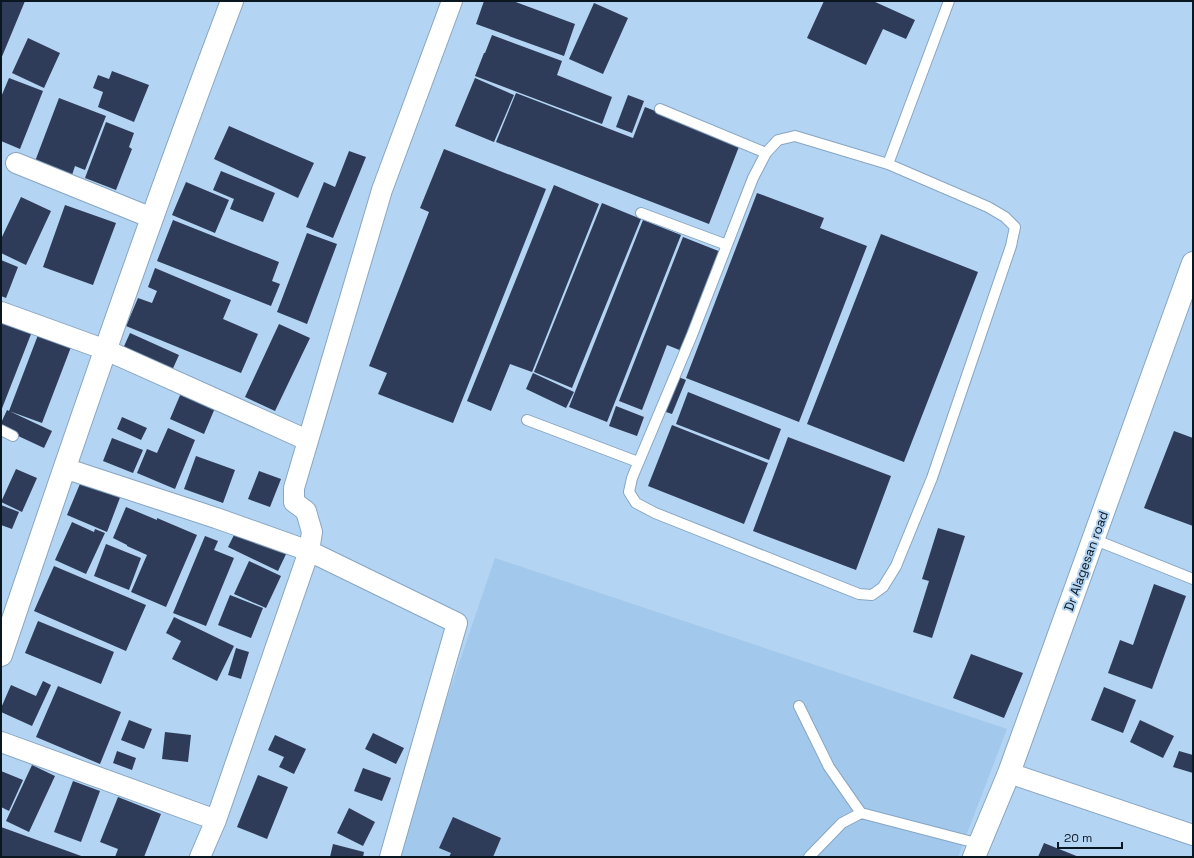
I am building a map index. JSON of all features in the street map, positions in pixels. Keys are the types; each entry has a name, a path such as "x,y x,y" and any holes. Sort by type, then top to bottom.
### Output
{"street":[{"path":"1,655 64,468 152,218 200,83 232,1"},
{"path":"200,857 216,820 309,551 312,532 306,512 294,502 294,488 382,190 452,1"},
{"path":"16,163 152,218"},
{"name":"Dr Alagesan road","path":"977,850 1009,773 1093,539 1189,288 1193,263"},
{"path":"1,312 106,350 307,440"},
{"path":"64,468 309,551 457,623 390,857"},
{"path":"1,742 216,820"},
{"path":"1009,773 1193,835"}],"lane":[{"path":"888,164 949,1"},
{"path":"660,109 766,153"},
{"path":"795,136 888,164 988,207 1005,217 1015,227 1011,246 932,478 896,566 883,587 872,595 859,594 655,513 636,503 630,492 632,478 638,462 692,334 753,178 766,153 778,140 795,136"},
{"path":"641,213 727,245"},
{"path":"527,420 638,462"},
{"path":"1,430 13,436"},
{"path":"1093,539 1193,579"},
{"path":"799,706 829,767 861,813 977,850"},
{"path":"810,857 842,823 861,813"}],"shaded area":[{"path":"495,558 1007,729 958,857 393,857"}],"building":[{"path":"1,1 25,1 1,59"},
{"path":"484,1 513,1 575,24 564,56 476,24"},
{"path":"824,1 873,1 915,20 906,39 883,29 866,65 807,38"},
{"path":"594,3 628,18 603,74 569,59"},
{"path":"492,35 562,61 557,75 612,97 602,124 475,76"},
{"path":"28,38 60,53 44,88 12,73"},
{"path":"112,71 149,85 134,122 98,107 103,92 93,88 98,75 109,79"},
{"path":"9,78 43,91 20,149 1,141 1,97"},
{"path":"475,78 514,95 494,142 455,126"},
{"path":"516,93 633,138 645,107 740,144 709,224 496,142"},
{"path":"628,95 644,101 632,133 616,127"},
{"path":"59,98 106,116 85,170 75,166 71,178 34,164"},
{"path":"106,122 134,133 129,147 132,149 116,190 85,178"},
{"path":"229,126 314,163 298,198 214,159"},
{"path":"444,149 546,189 453,423 378,394 387,373 369,366 429,212 420,208"},
{"path":"349,151 366,157 333,238 306,227 324,182 335,187"},
{"path":"221,171 275,193 263,222 230,209 234,199 213,190"},
{"path":"186,182 229,200 215,233 172,215"},
{"path":"554,185 599,204 532,372 510,364 491,411 467,401"},
{"path":"757,193 824,218 820,228 867,246 799,422 686,378"},
{"path":"21,197 51,211 26,265 1,253 1,239"},
{"path":"602,203 641,219 572,388 534,372"},
{"path":"65,205 116,223 93,285 43,267"},
{"path":"173,220 279,262 272,281 280,284 271,306 157,261"},
{"path":"643,220 681,235 607,422 569,407"},
{"path":"307,233 337,244 307,324 277,312"},
{"path":"881,234 978,272 904,462 807,424"},
{"path":"683,237 721,252 682,351 667,345 642,410 619,401"},
{"path":"1,260 18,267 6,298 1,296"},
{"path":"155,268 231,300 223,319 258,334 241,373 126,326 138,298 152,303 157,291 148,287"},
{"path":"1,316 33,329 1,411"},
{"path":"279,324 310,338 275,411 245,397"},
{"path":"130,333 179,355 170,375 121,353"},
{"path":"38,335 71,347 42,423 9,411"},
{"path":"533,373 574,392 566,408 526,389"},
{"path":"676,376 686,380 672,414 663,411"},
{"path":"688,392 781,429 769,460 676,424"},
{"path":"181,393 215,408 204,434 170,419"},
{"path":"616,406 644,417 637,436 609,426"},
{"path":"7,410 52,431 44,448 1,428 1,423"},
{"path":"122,417 147,428 141,440 117,429"},
{"path":"672,425 768,463 744,524 648,486"},
{"path":"168,428 195,440 175,489 137,473 147,449 157,453"},
{"path":"1174,431 1193,438 1193,526 1144,508"},
{"path":"788,437 891,476 856,570 753,531"},
{"path":"112,438 143,450 133,473 103,461"},
{"path":"196,456 235,470 223,503 184,489"},
{"path":"16,469 37,478 22,512 1,502"},
{"path":"259,471 281,479 270,507 248,499"},
{"path":"82,479 121,495 107,532 67,515"},
{"path":"1,505 19,512 12,529 1,525"},
{"path":"126,507 197,535 166,607 131,592 147,555 113,538"},
{"path":"72,522 94,532 95,529 105,533 86,574 55,560"},
{"path":"938,528 965,536 932,638 913,632 929,581 922,579"},
{"path":"237,529 287,552 278,571 228,547"},
{"path":"205,536 218,541 214,550 234,558 206,626 173,613"},
{"path":"106,544 141,558 129,590 94,576"},
{"path":"249,561 281,576 266,608 234,594"},
{"path":"54,566 146,605 126,651 34,611"},
{"path":"1154,584 1186,596 1152,689 1108,673 1120,640 1133,645"},
{"path":"230,595 263,608 251,638 218,625"},
{"path":"174,617 234,646 217,681 172,659 181,641 166,633"},
{"path":"38,621 114,652 101,684 25,653"},
{"path":"236,648 249,652 241,679 228,675"},
{"path":"971,654 1023,673 1004,718 953,698"},
{"path":"43,681 51,685 32,726 1,712 1,708 11,685 36,696"},
{"path":"58,686 121,712 100,764 36,737"},
{"path":"1104,687 1136,700 1123,733 1091,720"},
{"path":"129,720 152,729 144,749 121,740"},
{"path":"1140,720 1174,736 1163,758 1130,742"},
{"path":"165,732 191,735 188,762 162,759"},
{"path":"373,733 404,748 396,764 365,749"},
{"path":"275,735 306,749 294,774 279,767 284,757 268,750"},
{"path":"117,751 136,758 132,770 113,763"},
{"path":"1179,751 1193,755 1193,773 1173,767"},
{"path":"32,765 55,776 29,832 6,821"},
{"path":"363,768 391,778 382,801 354,791"},
{"path":"1,771 23,780 9,811 1,807"},
{"path":"258,775 288,787 267,839 237,827"},
{"path":"73,781 100,791 81,842 54,832"},
{"path":"118,797 161,814 144,857 115,857 118,849 100,842"},
{"path":"349,808 375,822 363,846 337,833"},
{"path":"453,817 501,838 493,857 449,857 451,853 439,848"},
{"path":"1,827 84,857 1,857"},
{"path":"1044,843 1079,857 1038,857"},
{"path":"333,844 364,852 363,857 330,857"}]}
